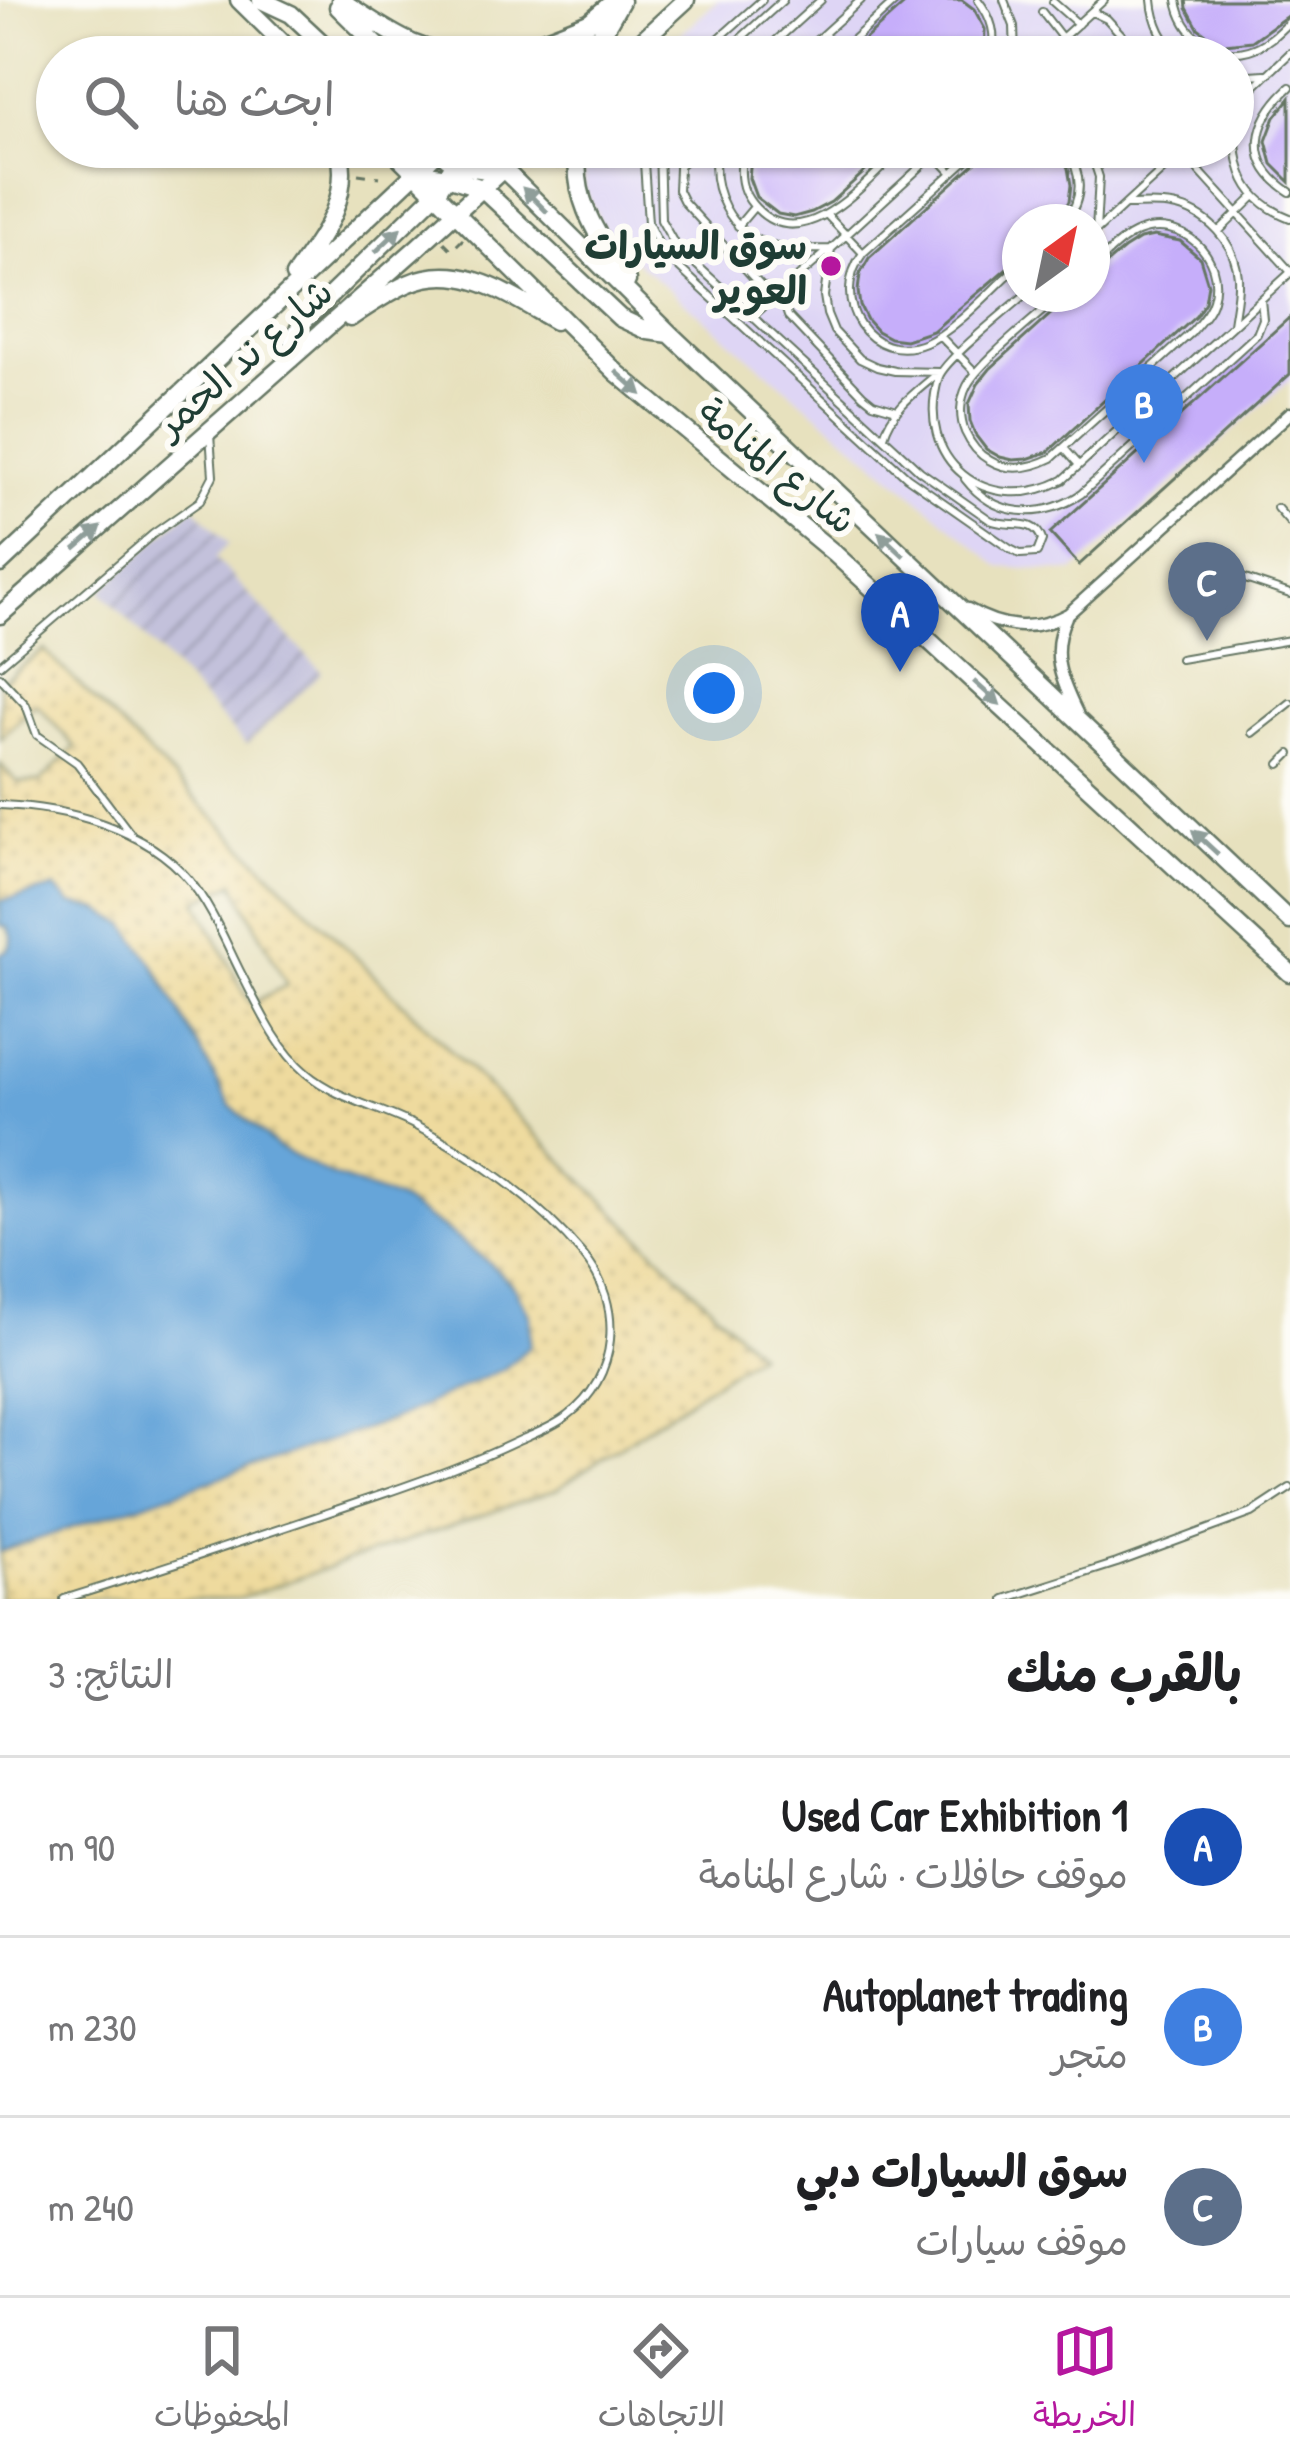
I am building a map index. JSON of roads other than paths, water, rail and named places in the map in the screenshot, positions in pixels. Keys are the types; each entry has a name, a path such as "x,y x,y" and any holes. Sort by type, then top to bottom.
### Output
{"main road":[{"path":"239,0 275,36"},
{"path":"261,0 291,14 315,36"},
{"path":"331,0 367,36"},
{"path":"340,0 399,36"},
{"path":"573,36 618,0"},
{"path":"598,36 618,0"},
{"path":"647,36 686,0"},
{"path":"553,36 591,21"},
{"path":"263,24 271,36"},
{"path":"272,307 332,221 342,168"},
{"name":"شارع المنامة","path":"410,168 572,331 664,414 834,553 1290,973"},
{"name":"شارع ند الحمر","path":"0,564 418,168"},
{"path":"414,172 450,168"},
{"path":"291,359 293,339 302,323 458,168"},
{"path":"455,213 459,168"},
{"path":"460,168 620,318 648,332 670,334"},
{"path":"466,168 503,169"},
{"path":"577,168 580,197 591,224 647,311"},
{"name":"شارع المنامة","path":"503,169 670,334 1290,921"},
{"name":"شارع ند الحمر","path":"0,615 503,169"},
{"path":"308,344 395,290 435,276 487,284 572,331"}],"street":[{"path":"949,599 983,618 1014,627 1036,626 1068,614 1290,413"},
{"path":"1068,614 1057,648 1058,670 1087,732"}],"lane":[{"path":"722,36 762,0"},
{"path":"743,36 783,0"},
{"path":"781,36 821,0"},
{"path":"824,34 862,0"},
{"path":"857,36 897,0"},
{"path":"978,0 988,14 993,36"},
{"path":"1004,0 1015,36"},
{"path":"1064,36 1104,0"},
{"path":"1152,0 1163,36"},
{"path":"1178,0 1181,18 1195,36"},
{"path":"1053,2 1078,24"},
{"path":"1042,12 1060,36"},
{"path":"1091,12 1122,36"},
{"path":"1254,48 1290,21"},
{"path":"1254,86 1290,52"},
{"path":"1254,75 1267,74"},
{"path":"1290,87 1264,117 1259,144 1267,171 1290,192"},
{"path":"644,168 648,223 675,266 927,493 1020,554 1030,555 1041,547 1036,527 990,520 920,471 675,245 659,206 659,168"},
{"path":"678,168 678,190 684,202 761,286 780,292"},
{"path":"715,168 717,190 729,215 750,235 777,247 831,249"},
{"path":"740,168 745,194 754,207 778,223 793,226 827,215 880,168"},
{"path":"754,315 831,249 913,168"},
{"path":"947,168 952,173"},
{"path":"958,168 863,253 851,272 850,303 864,330 877,340 907,348 940,336 1002,280"},
{"path":"1076,204 1077,168"},
{"path":"1096,168 1097,204"},
{"path":"1110,219 1165,168"},
{"path":"960,472 1002,493 1024,494 1063,480 1290,272 1200,168"},
{"path":"1240,168 1256,196 1290,218"},
{"path":"1219,231 1256,196"},
{"path":"1125,205 1172,206 1190,211 1219,231 1229,246 1238,280 1233,324"},
{"path":"738,226 754,207"},
{"path":"827,215 863,253"},
{"path":"1041,312 976,372 961,404 961,421 976,450 1004,467 1037,466 1064,448 1192,332 1209,310 1215,284 1209,259 1192,238 1154,228 1129,236 1110,252"},
{"path":"831,249 824,296 834,332 846,346 877,367 939,372"},
{"path":"780,292 788,316 863,395 897,410"},
{"path":"939,372 935,421 940,441 960,472 983,498 1033,513 1066,504 1081,494 1257,334 1263,319 1261,300"},
{"path":"884,437 897,410 1006,312"},
{"path":"940,336 976,372"},
{"path":"0,665 153,534 200,502 213,476 210,430"},
{"path":"1064,448 1079,465"},
{"path":"1276,508 1290,523"},
{"path":"1209,567 1290,594"},
{"path":"1180,659 1290,640"},
{"path":"0,677 26,705 37,735 77,763 133,837"},
{"path":"1252,733 1290,703"},
{"path":"1280,764 1290,754"},
{"path":"0,806 75,817 133,837 173,863 203,899 275,1038 292,1060 312,1078 411,1123 502,1179 543,1214 597,1272 612,1323 610,1350 586,1398 544,1429 457,1468 64,1599"},
{"path":"1004,1599 1240,1518 1290,1488"}],"water":[{"path":"55,888 71,904 99,910 126,925 153,963 230,1105 277,1147 330,1175 399,1200 488,1262 514,1287 530,1316 530,1346 505,1368 398,1417 0,1552 0,954 9,949 12,938 7,927 0,925 0,901"}],"place":[{"name":"سوق السيارات العوير","path":"831,266"},
{"name":"Autoplanet trading","path":"1144,463"},
{"name":"سوق السيارات دبي","path":"1207,641"},
{"name":"Used Car Exhibition 1","path":"900,672"}]}
